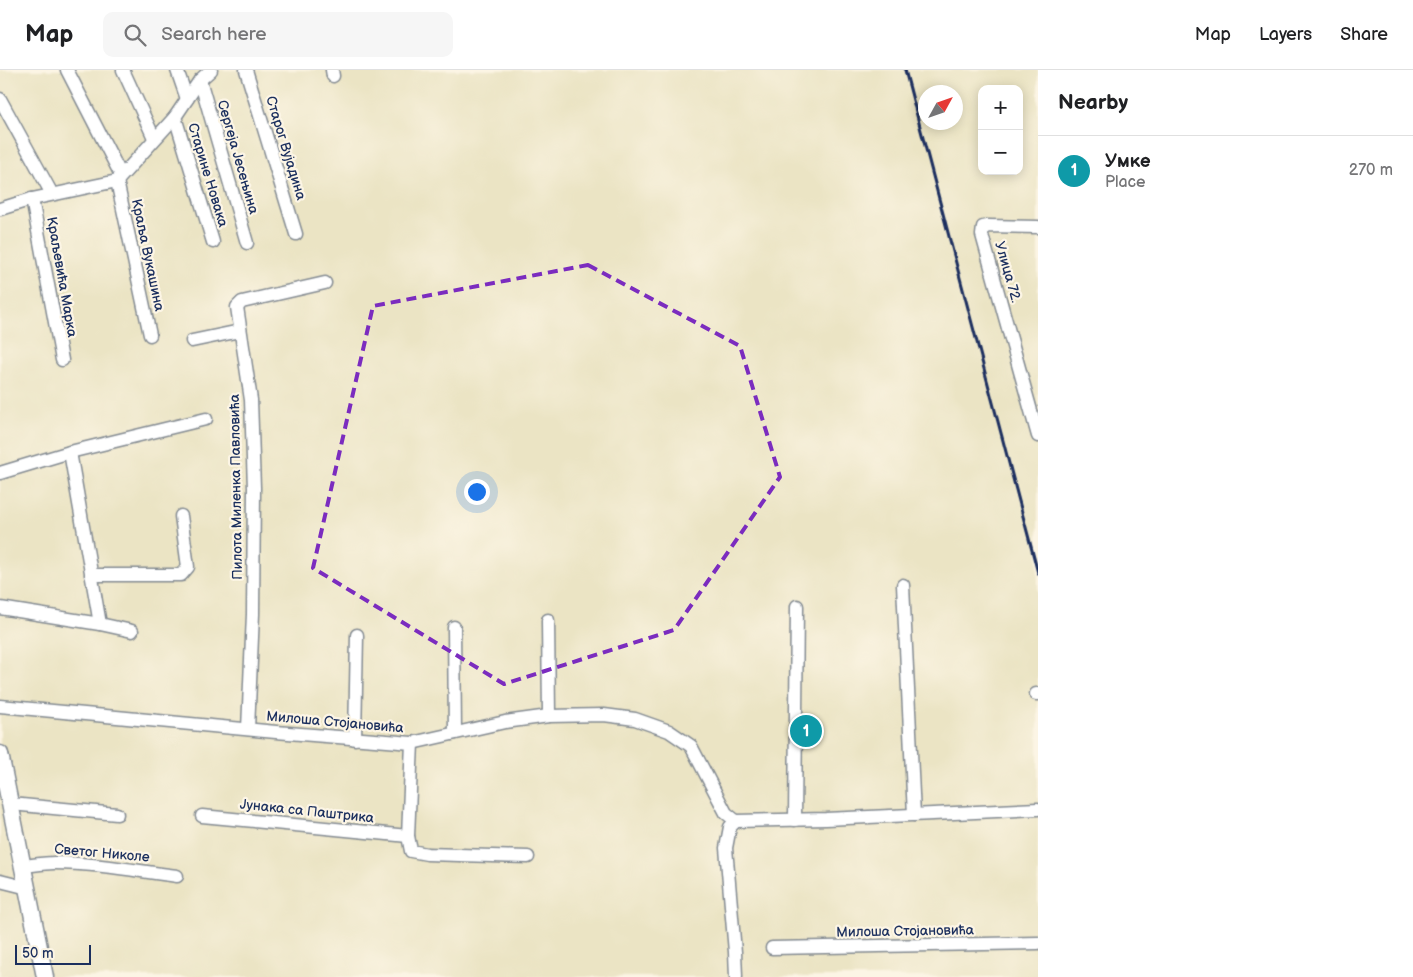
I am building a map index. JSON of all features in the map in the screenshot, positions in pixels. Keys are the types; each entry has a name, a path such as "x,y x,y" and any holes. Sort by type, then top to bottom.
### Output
{"main road":[{"path":"0,754 45,977"}],"street":[{"name":"Краља Вукашина","path":"67,70 119,178 150,334"},
{"path":"123,70 154,138"},
{"path":"177,70 187,99"},
{"path":"0,210 32,199 119,178 175,117 200,80 211,70"},
{"name":"Старог Вујадина","path":"246,70 296,234"},
{"name":"Сергеја Јесењина","path":"200,80 247,243"},
{"path":"0,99 52,194"},
{"name":"Старине Новака","path":"175,117 214,242"},
{"name":"Краљевића Марка","path":"32,199 62,360"},
{"name":"Улица 72.","path":"1038,227 988,226 983,227 982,235 1038,436"},
{"name":"Пилота Миленка Павловића","path":"248,729 253,614 254,488 251,400 238,307 242,302 325,283"},
{"path":"192,341 240,331"},
{"path":"0,473 70,452 206,419"},
{"path":"70,452 100,624"},
{"path":"91,575 181,575 188,567 181,516"},
{"path":"903,585 914,815"},
{"path":"795,820 797,606"},
{"path":"0,608 132,630"},
{"path":"548,620 549,716"},
{"path":"454,627 455,733"},
{"path":"355,738 357,635"},
{"name":"Милоша Стојановића","path":"0,706 412,743 549,716 612,716 635,719 669,731 691,746 726,813 736,821"},
{"path":"412,743 408,836 411,851 427,854 528,857"},
{"path":"10,804 117,814"},
{"path":"736,977 726,848 730,826 736,821 1038,809"},
{"name":"Јунака са Паштрика","path":"202,816 408,836"},
{"name":"Светог Николе","path":"24,866 52,863 76,864 106,866 177,876"},
{"path":"0,881 28,888"},
{"name":"Милоша Стојановића","path":"772,948 1038,944"}],"highlighted area":[{"path":"588,265 740,346 780,477 674,630 504,684 313,568 373,306"}],"railway":[{"path":"905,70 1038,573"}],"place":[{"name":"Умке","path":"806,731"}]}
